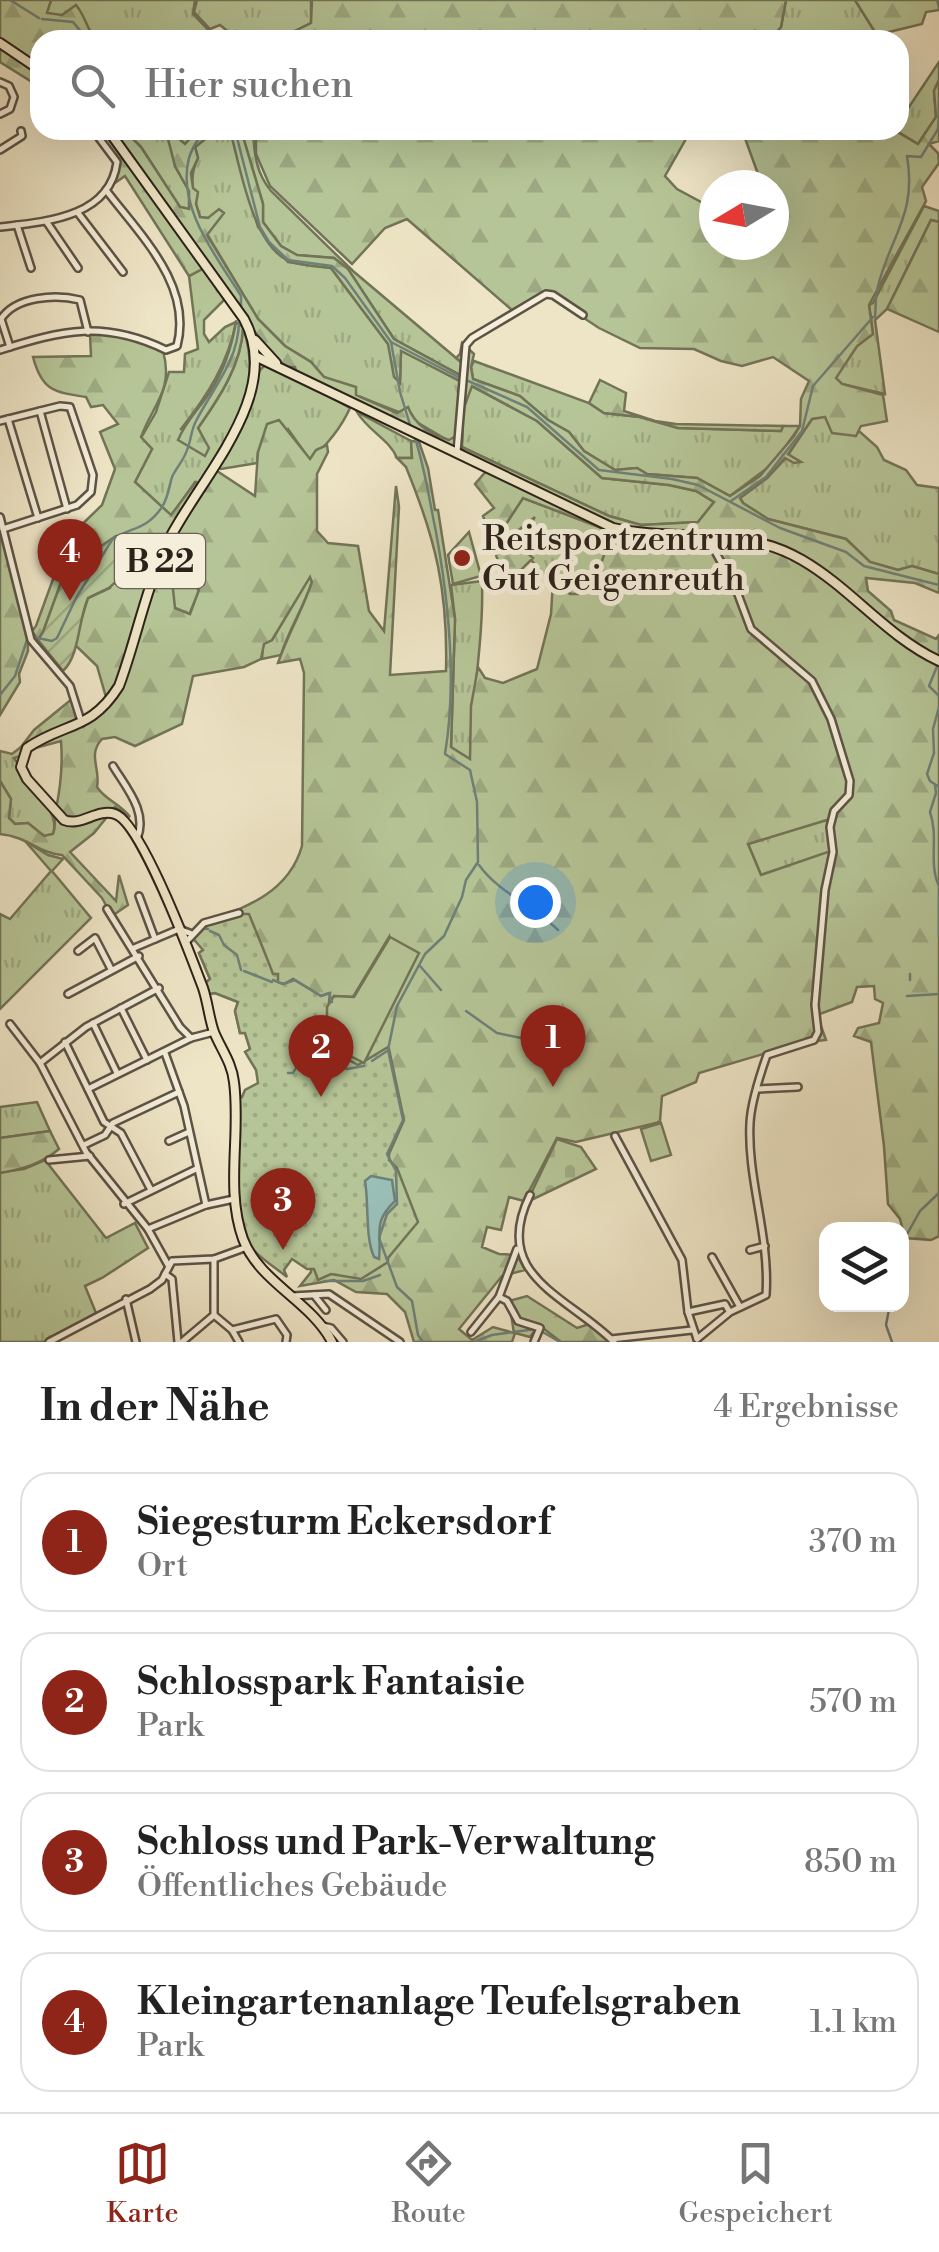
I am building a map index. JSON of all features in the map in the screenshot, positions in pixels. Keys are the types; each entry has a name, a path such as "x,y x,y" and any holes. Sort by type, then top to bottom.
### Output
{"main road":[{"path":"0,42 30,63"},
{"name":"B 22","path":"115,140 212,270 252,337 257,357 243,417 164,550 119,686 110,700 82,724 28,748 22,757 23,772 64,820 72,823 114,814 124,820 137,839"},
{"path":"252,337 268,359 283,369 613,528 652,535 746,538 803,560 902,641 939,661"},
{"path":"257,357 268,359"},
{"path":"256,374 268,359"},
{"path":"137,839 180,930 234,1080 237,1147 232,1181 240,1246 322,1325 332,1342"}],"street":[{"path":"0,82 14,96 12,106 0,114"},
{"path":"0,150 22,136 21,131"},
{"path":"0,227 78,213 106,190 115,179 117,162 100,140"},
{"path":"0,350 53,334 88,332 132,334 171,350 179,342 178,303 171,282 106,190"},
{"path":"78,213 123,272"},
{"path":"46,221 78,268"},
{"path":"18,225 30,268"},
{"path":"456,455 465,370 463,354 472,338 546,294 583,315"},
{"path":"10,347 1,322 7,310 24,302 59,296 80,300 88,332"},
{"path":"3,530 67,509 88,496 92,475 73,410 63,405 4,420 38,518"},
{"path":"40,411 67,509"},
{"path":"0,517 30,637 39,654 70,686 82,724"},
{"path":"615,1136 682,1260 688,1312 697,1340 730,1312 766,1294 764,1228 750,1132 767,1055 814,1040 818,1032 815,1005 832,852 830,827 834,811 849,795 850,781 831,719 812,681 751,630 736,588 706,535"},
{"path":"113,766 140,812 137,839"},
{"path":"139,896 155,939"},
{"path":"108,909 180,1026 192,1038"},
{"path":"185,944 208,921 239,913"},
{"path":"134,948 180,930 192,935"},
{"path":"78,951 95,938 112,969"},
{"path":"68,994 139,956"},
{"path":"40,1063 93,1023 158,988"},
{"path":"121,1008 146,1060"},
{"path":"93,1023 118,1073"},
{"path":"10,1024 40,1063 83,1146 170,1263"},
{"path":"88,1089 192,1038 214,1032"},
{"path":"66,1042 104,1122 121,1133 151,1190"},
{"path":"164,1053 179,1092 206,1205"},
{"path":"758,1089 798,1088"},
{"path":"83,1146 105,1134 113,1123 179,1092"},
{"path":"169,1141 189,1132"},
{"path":"49,1160 90,1156"},
{"path":"124,1204 196,1169"},
{"path":"471,1332 499,1298 518,1246 530,1194"},
{"path":"148,1229 206,1205 235,1199"},
{"path":"170,1263 214,1259 240,1246"},
{"path":"518,1246 528,1270 540,1284 613,1341 692,1330"},
{"path":"750,1250 765,1246"},
{"path":"712,1257 740,1307"},
{"path":"214,1259 214,1315"},
{"path":"49,1342 150,1288 170,1263"},
{"path":"165,1274 172,1279 180,1342"},
{"path":"314,1294 326,1310"},
{"path":"292,1296 329,1294 400,1342"},
{"path":"499,1298 507,1301 518,1321 540,1328 534,1342"},
{"path":"126,1299 136,1342"},
{"path":"688,1312 725,1304 730,1312"},
{"path":"214,1315 232,1330 238,1342"},
{"path":"180,1342 214,1315"},
{"path":"232,1330 276,1319 286,1342"},
{"path":"322,1325 331,1328 343,1342"}],"green space":[{"path":"0,0 51,0 47,13 62,15 76,5 90,30 30,30 30,81 0,62"},
{"path":"51,0 195,0 193,14 208,30 86,30 61,16 46,13"},
{"path":"197,0 311,0 311,23 297,30 226,30 220,25 210,29 194,12"},
{"path":"312,0 786,0 778,30 297,30 311,23"},
{"path":"786,0 855,0 874,30 778,30"},
{"path":"855,0 939,0 939,10 926,12 922,24 874,30"},
{"path":"939,62 939,80 934,91 936,117 918,144 909,139 909,107"},
{"path":"939,80 939,141 929,144 938,153 939,163 922,187 926,201 869,305 873,334 857,346 836,378 842,384 883,395 887,421 861,426 856,436 832,433 825,417 812,419 788,454 801,462 785,458 740,498 768,519 846,539 870,562 898,570 912,566 939,574 939,593 915,583 866,578 868,591 891,611 894,620 936,639 939,635 939,1236 931,1240 909,1238 909,1222 901,1222 888,1204 871,1042 854,1036 858,1028 879,1023 883,1003 875,999 874,986 857,987 852,1002 817,1015 826,1040 800,1043 699,1073 696,1082 662,1096 660,1121 656,1123 576,1142 557,1138 524,1201 509,1197 501,1230 487,1227 482,1247 499,1254 517,1255 525,1270 502,1276 459,1329 472,1340 493,1327 514,1333 509,1301 527,1296 577,1328 596,1322 613,1342 561,1342 539,1325 530,1337 515,1333 512,1342 414,1342 405,1312 387,1294 356,1292 334,1280 300,1286 311,1272 302,1089 334,1024 364,1063 392,1005 389,937 353,997 334,996 318,1014 294,1030 245,1052 250,1049 245,1033 240,1033 235,1011 238,1002 208,994 204,984 210,979 199,953 203,950 208,921 253,903 278,886 296,862 302,846 304,673 300,659 278,663 308,593 310,577 272,640 264,644 261,659 244,667 193,676 182,724 135,746 115,737 102,739 98,745 97,787 130,817 115,807 94,833 70,852 116,901 119,875 128,905 112,916 102,898 62,855 0,834 0,781 11,799 9,818 15,824 28,823 44,836 53,834 61,741 24,751 21,747 34,730 72,699 83,727 108,705 155,580 173,589 175,608 190,614 199,590 167,546 214,469 255,496 258,452 267,424 279,420 310,459 316,450 327,445 328,452 317,474 317,531 328,543 358,546 369,611 384,631 396,486 399,507 390,675 446,671 445,616 438,566 416,493 406,467 397,458 412,458 411,441 419,442 438,510 455,619 451,747 470,759 471,706 478,667 485,678 503,683 537,669 551,614 553,581 570,594 578,594 601,564 612,532 523,498 502,530 510,537 535,517 516,543 533,558 519,572 502,573 483,516 494,508 475,484 488,469 465,456 462,447 609,516 641,525 698,522 714,502 696,491 669,485 602,478 537,421 472,386 463,410 461,442 452,452 297,374 295,367 286,367 266,348 167,204 163,207 204,268 189,276 125,176 115,183 119,164 104,140 134,140 180,207 189,209 189,191 175,166 168,140 185,144 189,140 204,140 195,147 198,158 191,173 193,188 198,192 196,204 200,217 208,218 219,209 224,213 207,235 258,319 324,377 356,387 356,395 397,413 408,407 419,424 436,435 449,440 456,436 462,382 401,351 400,383 394,377 388,344 331,268 292,262 267,241 250,205 233,140 244,140 263,204 263,222 281,246 297,255 334,258 348,269 394,339 463,377 463,363 456,358 462,343 474,354 473,379 520,396 569,432 584,451 615,470 637,468 647,474 697,478 730,496 760,476 794,436 800,426 801,399 809,381 773,357 742,366 694,349 640,348 599,328 546,293 513,311 407,219 385,228 352,264 270,186 256,154 256,140 685,140 665,176 677,189 699,201 699,260 789,260 789,170 757,170 746,140 909,139 918,144 936,117 934,91","holes":["827,820 831,851 761,875 748,844"]},
{"path":"134,140 172,140 175,166 189,191 190,209 180,207"},
{"path":"204,140 233,140 258,227 288,262 331,268 388,344 400,381 401,350 463,383 459,388 456,436 449,441 401,413 355,395 346,386 324,377 258,319 207,234 208,218 200,217 192,180 198,158 195,147"},
{"path":"244,140 254,140 262,177 271,191 353,271 462,363 464,377 394,339 348,269 334,258 297,255 281,246 263,222 263,204"},
{"path":"924,206 939,211 939,222 931,220 887,309 875,320 885,394 842,384 835,378 857,346 873,334 869,305"},
{"path":"931,220 939,222 939,332 887,309"},
{"path":"204,268 225,299 204,320 204,334 209,342 236,322 215,379 181,429 208,448 198,428 234,367 243,327 250,372 233,428 199,484 195,482 171,516 135,482 152,449 141,438 156,412 169,372 184,372 185,354 198,349 189,276"},
{"path":"236,322 243,327 234,367 198,428 209,448 205,456 178,440 219,376"},
{"path":"90,334 131,336 163,351 164,387 141,437 152,449 135,482 171,515 196,482 199,484 169,536 117,681 106,697 97,666 74,644 88,598 110,588 116,537 98,549 68,552 66,569 38,640 32,631 68,538 102,505 115,469 100,432 118,424 103,405 91,407 86,397 51,388 41,377 33,357 91,356"},
{"path":"474,361 589,403 604,413 640,417 678,428 781,431 783,426 800,426 774,463 730,496 697,478 647,474 637,468 615,470 584,451 569,432 520,396 473,379"},
{"path":"265,365 272,365 350,408 333,436 310,460 288,429 258,452 257,463 221,469 217,466 252,396 258,372"},
{"path":"600,380 626,393 624,411 655,421 783,426 781,431 678,428 640,417 604,413 589,403"},
{"path":"471,386 537,421 602,478 669,485 696,491 714,502 698,522 641,525 609,516 462,447 463,410"},
{"path":"357,412 411,441 412,458 397,458"},
{"path":"825,416 855,436 859,431 877,447 884,460 906,470 917,485 939,488 939,574 912,566 898,570 870,562 846,539 768,519 743,503 740,498 786,458 799,461 788,455 812,419"},
{"path":"523,498 613,532 601,564 578,595 551,582 515,543 534,519 509,537 502,530"},
{"path":"0,527 27,625 28,651 20,682 0,715"},
{"path":"79,532 98,548 116,536 134,565 109,588 88,598 73,656 63,671 38,640 66,569 72,539"},
{"name":"Reitsportzentrum Gut Geigenreuth","path":"469,532 481,576 453,584 448,555"},
{"path":"167,546 199,591 189,615 175,608 155,580"},
{"path":"309,576 312,582 281,655 262,659 263,644 272,640"},
{"path":"482,581 471,760 451,748 455,619 451,585"},
{"path":"21,747 21,756 14,758 48,806 53,834 44,836 28,823 15,824 9,818 11,799 0,781 0,751 12,754"},
{"path":"827,819 831,852 761,875 748,844"},
{"path":"25,841 63,859 52,871 91,918 0,1009 0,914 10,919 51,871"},
{"path":"249,914 273,974 278,974 278,982 284,984 293,979 321,996 330,993 327,1021 334,1024 326,1047 358,1065 389,1049 404,1120 389,1160 397,1168 418,1222 388,1262 361,1279 331,1274 318,1280 314,1269 292,1259 284,1270 287,1277 250,1246 244,1234 238,1197 237,1096 242,1097 245,1090 258,1083 256,1070 245,1052 250,1049 245,1033 240,1033 235,1011 238,1002 208,994 204,984 210,979 199,953 203,950 191,936 204,923"},
{"path":"390,937 419,953 364,1063 331,1046 340,1028 327,1021 327,1007 334,996 354,997"},
{"path":"37,1102 50,1131 0,1138 0,1107"},
{"path":"661,1123 671,1155 651,1161 641,1129"},
{"path":"50,1131 59,1149 31,1165 0,1173 0,1138"},
{"path":"557,1139 581,1147 596,1169 527,1202"},
{"path":"45,1160 106,1238 135,1223 148,1248 85,1286 96,1313 46,1342 0,1342 0,1172 24,1169"}],"water":[{"path":"371,1176 392,1180 395,1201 381,1222 379,1259 374,1257 368,1230 365,1181"}],"waterway":[{"path":"10,0 39,18"},
{"path":"937,0 939,7"},
{"path":"42,19 73,22 80,30"},
{"path":"939,99 939,116"},
{"path":"875,317 878,286 909,194 907,156 921,157 938,129 939,116"},
{"path":"198,140 189,158 188,195 201,231 241,296 241,307"},
{"path":"238,140 260,227 269,242 288,260 332,266 391,342 460,378"},
{"path":"731,501 766,477 802,431 813,386 873,317"},
{"path":"0,695 15,676 27,640 57,638 76,598 112,540 144,525 162,507 172,477 186,454 194,424 229,362 239,323"},
{"path":"391,342 411,428"},
{"path":"466,380 527,407 599,470 698,485 780,528 846,552 864,566 939,585"},
{"path":"414,435 436,532 448,614 451,671 445,754 470,770 477,802 478,862 466,880 444,936 425,954 397,1006 388,1050 403,1120 387,1154 396,1171 397,1204 387,1214 379,1238 397,1287 412,1301 418,1335 423,1342"},
{"path":"939,644 939,650"},
{"path":"938,664 929,686 939,696"},
{"path":"939,707 933,729 934,753 927,774 939,787"},
{"path":"935,785 930,812 939,886"},
{"path":"479,865 496,884 558,930"},
{"path":"939,892 939,937"},
{"path":"203,928 208,929"},
{"path":"210,931 237,955 241,970"},
{"path":"420,966 441,990"},
{"path":"244,971 272,982"},
{"path":"910,974 910,980"},
{"path":"273,980 283,984 295,980 321,996 329,993 332,1002"},
{"path":"907,996 939,994"},
{"path":"466,1011 497,1033 526,1039"},
{"path":"372,1061 387,1051"},
{"path":"288,1073 293,1073 297,1066 326,1061"},
{"path":"329,1061 347,1069 364,1066"},
{"path":"909,1231 920,1211 939,1193"},
{"path":"324,1281 363,1281 380,1275"},
{"path":"888,1312 886,1325 892,1342"},
{"path":"474,1342 492,1335 536,1329"},
{"path":"541,1331 560,1342"}],"place":[{"name":"Reitsportzentrum Gut Geigenreuth","path":"462,558"},
{"name":"Kleingartenanlage Teufelsgraben","path":"70,601"},
{"name":"Siegesturm Eckersdorf","path":"553,1087"},
{"name":"Schlosspark Fantaisie","path":"321,1097"},
{"name":"Schloss und Park-Verwaltung","path":"283,1250"}]}
